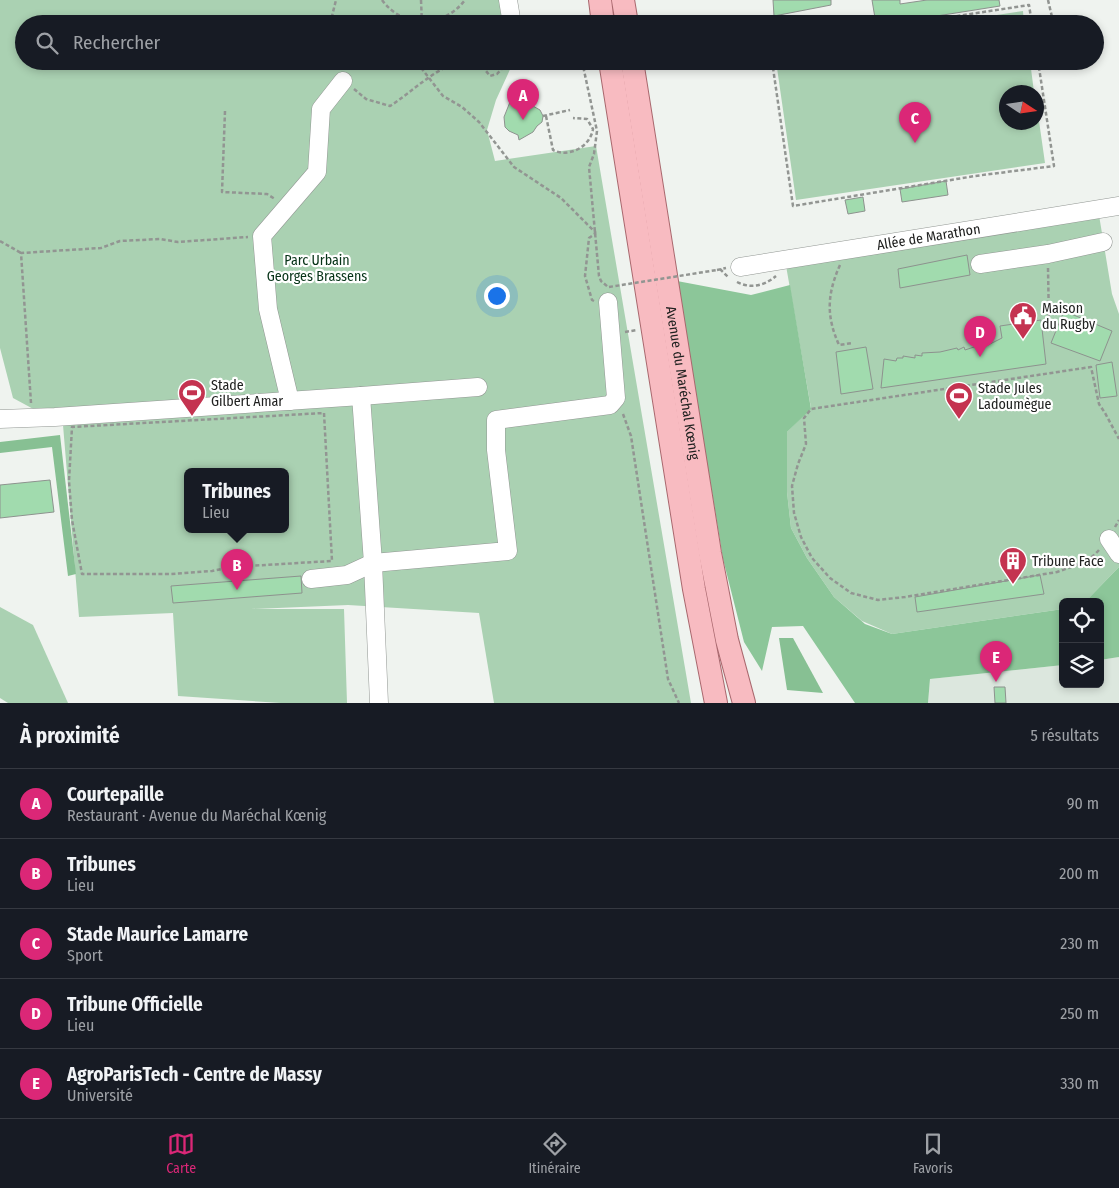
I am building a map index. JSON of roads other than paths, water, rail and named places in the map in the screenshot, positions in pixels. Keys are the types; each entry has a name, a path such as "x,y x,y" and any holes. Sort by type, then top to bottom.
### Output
{"main road":[{"path":"600,0 602,15"},
{"path":"623,0 625,15"},
{"name":"Avenue du Maréchal Kœnig","path":"611,70 694,589 716,703"},
{"name":"Avenue du Maréchal Kœnig","path":"633,70 710,553 727,640 744,703"}],"lane":[{"path":"508,0 510,15"},
{"path":"290,401 268,309 262,236 317,172 321,109 343,81"},
{"name":"Allée de Marathon","path":"733,268 1119,206"},
{"path":"980,264 1048,254 1103,242"},
{"path":"311,579 347,575 373,563 508,551 496,450 496,420 610,405 616,398 608,299"},
{"path":"0,419 290,401 478,386"},
{"path":"361,396 373,563 379,703"},
{"path":"1109,539 1119,554"}],"place":[{"name":"Courtepaille","path":"523,120"},
{"name":"Stade Maurice Lamarre","path":"915,143"},
{"name":"Maison du Rugby","path":"1023,340"},
{"name":"Tribune Officielle","path":"980,357"},
{"name":"Stade Gilbert Amar","path":"192,417"},
{"name":"Stade Jules Ladoumègue","path":"959,420"},
{"name":"Tribune Face","path":"1013,585"},
{"name":"Tribunes","path":"237,590"},
{"name":"AgroParisTech - Centre de Massy","path":"996,682"}],"park label":[{"name":"Parc Urbain Georges Brassens","path":"317,268"}]}
